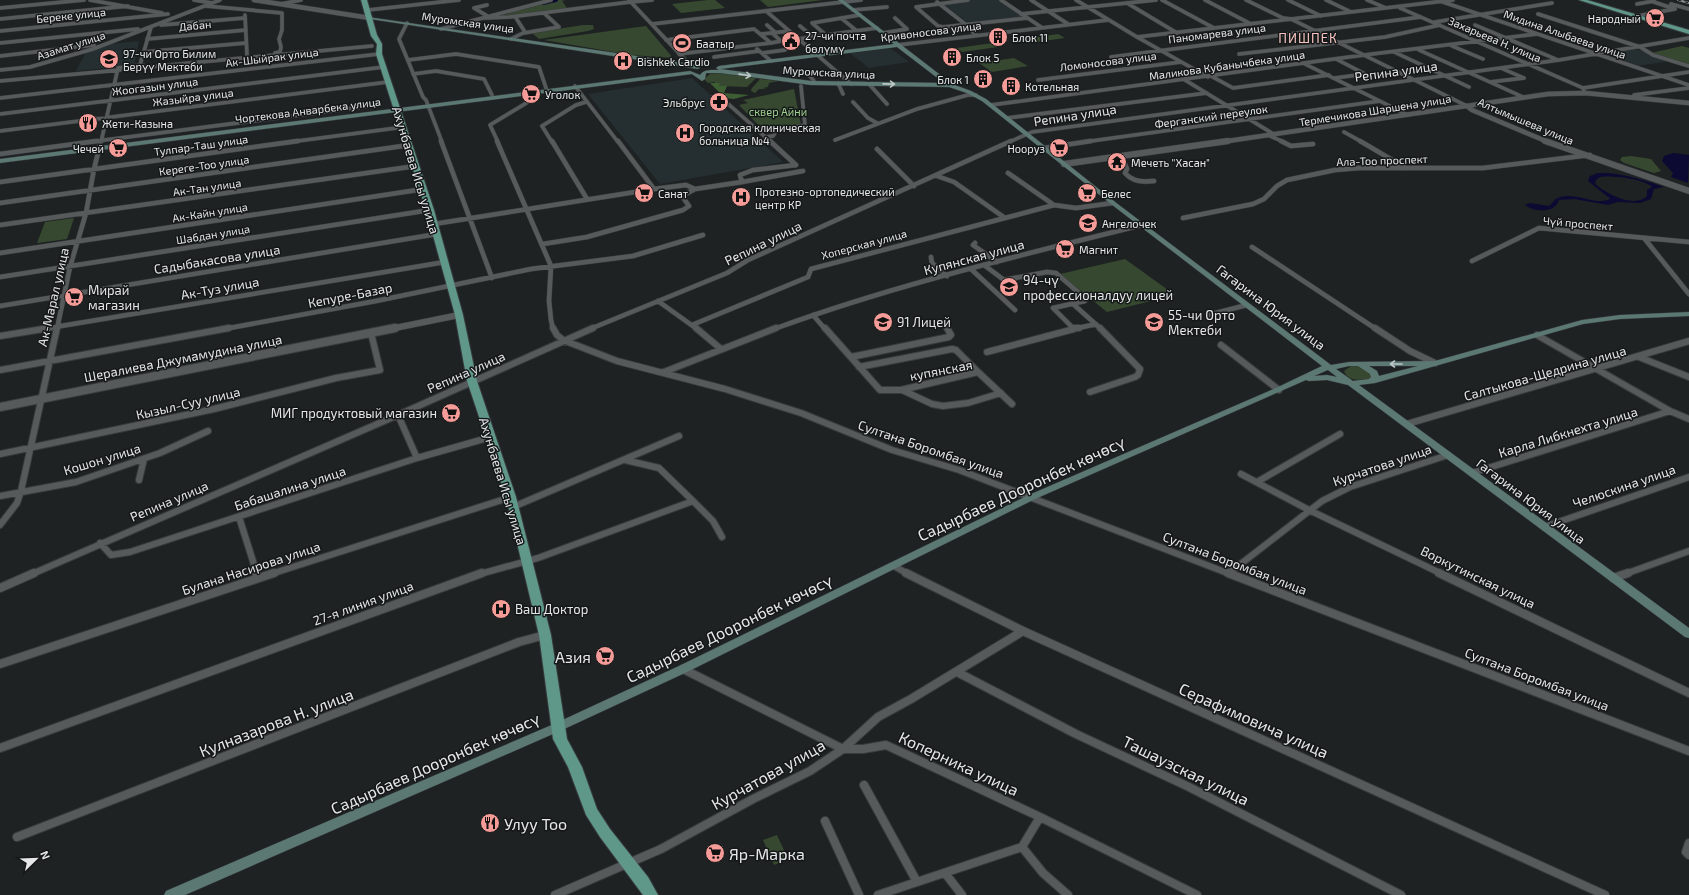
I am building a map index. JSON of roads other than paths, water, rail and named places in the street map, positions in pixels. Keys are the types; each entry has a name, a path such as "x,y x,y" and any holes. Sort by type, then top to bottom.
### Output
{"main road":[{"name":"Ахунбаева Исы улица","path":"364,0 374,36 380,46 379,54"},
{"path":"1582,0 1689,32"},
{"name":"Гагарина Юрия улица","path":"841,1 950,85 976,95 991,105 1113,203 1247,306 1472,474 1689,633"},
{"name":"Муромская улица","path":"370,18 679,65 691,70"},
{"name":"Ахунбаева Исы улица","path":"374,36 372,39 372,46 379,54 384,67 424,189 452,286 472,381 512,502 545,635 560,739 574,767 591,812 604,833 643,882 651,895"},
{"name":"Кривоносова улица","path":"720,70 771,61 898,45"},
{"path":"698,67 705,71 702,79 691,70 698,67"},
{"name":"Чортекова Анварбека улица","path":"427,104 523,93 691,70"},
{"name":"Чортекова Анварбека улица","path":"0,159 101,144 398,108 691,70"},
{"name":"Муромская улица","path":"705,71 720,70 811,83 950,85"},
{"path":"1296,382 1324,377 1352,384 1372,381 1582,322 1616,318 1689,314"},
{"path":"1296,382 1322,369 1349,364 1435,363"},
{"path":"1349,364 1365,367 1371,370 1376,377 1372,381"},
{"name":"Садырбаев Дооронбек көчөсү","path":"171,895 558,727 683,670 1032,497 1296,382"}],"street":[{"path":"0,8 84,0"},
{"path":"90,0 168,14 185,14"},
{"path":"194,0 214,3"},
{"path":"0,43 145,28 220,0"},
{"name":"Муромская улица","path":"254,0 370,18"},
{"path":"281,4 301,0"},
{"path":"368,10 459,0"},
{"path":"441,29 551,0"},
{"path":"487,5 474,8 487,18 544,13 630,1 652,0"},
{"path":"652,24 841,1 861,0"},
{"path":"934,0 965,24 976,35"},
{"path":"968,0 916,7 940,26 1027,18"},
{"path":"1001,0 1041,27"},
{"path":"1031,0 1068,24"},
{"path":"1076,0 1181,62 1233,88 1329,76"},
{"path":"1122,0 1177,33"},
{"path":"1021,14 1156,0"},
{"path":"1162,0 1214,28"},
{"path":"1205,0 1251,24"},
{"path":"1246,0 1283,18 1313,30 1467,106"},
{"path":"1288,0 1321,16"},
{"path":"1326,0 1353,12"},
{"path":"1367,0 1387,8"},
{"name":"Мидина Алыбаева улица","path":"1436,0 1665,77 1689,87"},
{"path":"1137,37 1453,0"},
{"path":"630,1 679,54 691,70"},
{"path":"1637,16 1675,9 1651,2"},
{"path":"1637,4 1664,2 1689,9"},
{"path":"1433,22 1552,3"},
{"path":"811,5 817,10"},
{"path":"0,20 128,6"},
{"path":"117,70 118,68 140,65 280,52 281,46 279,40 282,30 282,13 206,6"},
{"path":"796,7 801,12"},
{"path":"853,10 887,7"},
{"name":"Захарьева Н. улица","path":"1398,7 1531,64 1584,90"},
{"path":"245,9 247,55"},
{"path":"766,11 851,84"},
{"path":"511,39 524,33 559,27 544,13"},
{"name":"Береке улица","path":"0,31 168,14"},
{"path":"1538,14 1640,47 1653,54 1689,66"},
{"path":"826,35 812,23 860,15"},
{"path":"826,16 830,19"},
{"name":"Паномарева улица","path":"1111,57 1421,17"},
{"path":"152,26 245,18"},
{"path":"516,18 525,30 524,33"},
{"path":"841,18 857,31"},
{"path":"883,33 907,29 895,18"},
{"name":"Кривоносова улица","path":"898,45 1108,20"},
{"path":"679,54 781,41 766,25 779,23"},
{"path":"407,24 399,39 427,104 492,278"},
{"path":"1475,24 1559,60"},
{"path":"1239,54 1384,37 1440,25"},
{"path":"140,65 152,26"},
{"path":"800,26 813,37"},
{"name":"Азамат улица","path":"0,70 30,67 47,63 105,44 145,28"},
{"path":"798,39 876,28"},
{"path":"666,40 754,29 771,43"},
{"name":"Дабан","path":"147,39 246,30"},
{"path":"761,34 789,31"},
{"name":"Маликова Кубанычбека улица","path":"991,105 1209,77 1364,55 1537,34"},
{"name":"Репина улица","path":"0,588 100,543 398,415 563,340 727,273 748,260 937,176 1027,134 1096,122 1559,60 1689,38"},
{"path":"143,52 246,43"},
{"path":"0,56 105,44"},
{"path":"753,45 771,61"},
{"path":"1450,45 1483,59"},
{"path":"0,82 13,79 372,46"},
{"path":"1418,49 1523,97"},
{"path":"714,57 785,50"},
{"path":"1394,52 1469,87"},
{"name":"Ак-Шыйрак улица","path":"0,98 379,54"},
{"path":"408,60 456,54 539,67 546,88"},
{"path":"1335,78 1365,74 1336,59"},
{"name":"Ломоносова улица","path":"1038,80 1181,62"},
{"path":"1305,64 1408,115"},
{"name":"Жоогазын улица","path":"0,114 384,67"},
{"path":"1489,82 1524,78 1502,68"},
{"name":"Ак-Марал улица","path":"0,525 17,503 21,491 43,398 70,267 86,213 94,169 108,117 117,70"},
{"path":"413,74 440,72 484,79 492,95"},
{"path":"1584,90 1689,72"},
{"path":"809,74 814,81 811,83"},
{"path":"0,76 2,78 13,79"},
{"path":"1185,80 1291,146 1313,144"},
{"name":"Жазыйра улица","path":"0,131 388,82"},
{"path":"838,83 843,94"},
{"path":"869,84 887,104"},
{"path":"575,86 654,190"},
{"path":"765,137 773,136 776,132 805,125 801,86"},
{"path":"1633,98 1634,96 1689,87"},
{"name":"Термечикова Шаршена улица","path":"1064,164 1273,135 1523,97 1584,90 1633,98 1689,103"},
{"path":"523,93 528,102 490,125 552,266 550,284 551,324 556,334 563,340"},
{"path":"1008,118 1207,93"},
{"path":"835,140 917,109 968,95 976,95"},
{"name":"Ферганский переулок","path":"1044,148 1380,101"},
{"path":"586,102 576,105 542,126 587,199"},
{"path":"543,244 587,236 684,210 689,206 682,196 695,189 803,171 726,102"},
{"path":"853,102 868,118 877,124"},
{"path":"0,154 101,144 378,105"},
{"name":"Алтымышева улица","path":"1467,106 1472,110 1526,134 1689,190"},
{"name":"Тулпар-Таш улица","path":"0,182 404,127"},
{"path":"1344,132 1406,168"},
{"name":"Кереге-Тоо улица","path":"0,203 410,145"},
{"path":"877,148 914,186"},
{"name":"Ала-Тоо проспект","path":"1183,218 1253,204 1264,199 1281,183 1301,176 1350,168 1483,168 1589,155"},
{"path":"1115,157 1124,164 1127,169 1125,173 1130,180 1145,182 1154,181"},
{"path":"742,182 740,175 753,170 796,165"},
{"name":"Ак-Тан улица","path":"0,226 416,166"},
{"path":"1008,173 1054,205 1076,208 1113,203"},
{"path":"937,176 954,182 1005,218"},
{"path":"434,224 527,208 686,185 695,189"},
{"name":"Ак-Кайн улица","path":"0,253 424,189"},
{"name":"Хоперская улица","path":"692,325 808,277 811,269 1054,205"},
{"name":"Шабдан улица","path":"0,278 430,210"},
{"name":"Купянская улица","path":"664,372 720,349 813,315 984,265 1142,225"},
{"name":"Чүй проспект","path":"1472,261 1539,228 1689,242"},
{"name":"Садыбакасова улица","path":"0,306 437,234"},
{"name":"Кепуре-Базар","path":"0,370 214,332 552,266 633,256 703,235"},
{"path":"1644,238 1689,294"},
{"path":"975,242 973,246 996,262"},
{"path":"1252,247 1410,351 1435,363"},
{"path":"931,257 932,263 947,276"},
{"name":"Ак-Туз улица","path":"0,336 445,262"},
{"path":"984,265 1004,280 1047,272 1056,273 1086,299 1084,301 1053,308 1074,329"},
{"path":"971,269 1015,310"},
{"path":"658,301 692,325 720,349"},
{"path":"1072,303 1096,324 1140,369 1138,375 1135,377 1090,392"},
{"path":"1208,315 1247,306"},
{"name":"Шералиева Джумамудина улица","path":"0,407 459,315"},
{"path":"813,315 880,390 885,392 901,390 934,404 943,406 961,404 1001,393"},
{"path":"851,357 949,337 951,335 950,332 942,323"},
{"path":"987,352 1096,324"},
{"name":"Кызыл-Суу улица","path":"0,454 214,409 336,378 380,370 371,333"},
{"path":"1537,335 1670,412 1689,419"},
{"name":"Султана Боромбая улица","path":"563,340 617,361 664,372 801,413 892,450 959,470 1689,750"},
{"name":"Салтыкова-Щедрина улица","path":"1407,424 1597,370 1689,341"},
{"path":"1220,345 1279,390"},
{"path":"859,367 952,349 956,350 978,372"},
{"path":"1639,357 1689,377"},
{"name":"купянская","path":"901,390 978,372 1012,404"},
{"name":"Карла Либкнехта улица","path":"1472,474 1670,412"},
{"path":"398,415 417,458"},
{"name":"Кошон улица","path":"0,496 76,482 144,459 208,431"},
{"path":"1257,482 1340,434"},
{"name":"Булана Насирова улица","path":"0,664 258,578 512,502 625,460 679,436"},
{"name":"Бабашалина улица","path":"100,543 111,555 130,552 417,458 491,437"},
{"name":"Курчатова улица","path":"1229,573 1322,501 1350,487 1448,455"},
{"path":"139,480 144,459"},
{"path":"625,460 658,468 713,521 722,537"},
{"name":"Воркутинская улица","path":"1241,474 1309,510 1689,693"},
{"name":"Челюскина улица","path":"1544,526 1689,477"},
{"name":"27-я линия улица","path":"0,748 493,569 538,558 693,501"},
{"path":"239,517 258,578"},
{"path":"1613,578 1689,551"},
{"name":"Серафимовича улица","path":"894,566 922,582 1023,631 1466,830 1605,895"},
{"name":"Курчатова улица","path":"554,895 661,849 753,799 810,771 843,749 878,717 957,672 1023,631"},
{"name":"Кулназарова Н. улица","path":"17,837 519,642 545,635"},
{"name":"Коперника улица","path":"683,670 843,749 863,749 886,745 1040,817 1197,895"},
{"name":"Ташаузская улица","path":"957,672 1055,723 1189,786 1401,895"},
{"path":"864,786 917,882"},
{"path":"878,895 1022,847 1040,817"},
{"path":"825,821 859,895"},
{"path":"1689,843 1686,852 1689,855"},
{"path":"1022,847 1042,873 1068,895"},
{"path":"945,873 962,895"}],"waterway":[{"path":"543,3 556,0"}],"railway":[{"path":"1678,0 1689,3"}],"place":[{"name":"Народный","path":"1655,18"},
{"name":"Блок 11","path":"998,37"},
{"name":"27-чи почта бөлүмү","path":"791,41"},
{"name":"Баатыр","path":"682,43"},
{"name":"Блок 5","path":"952,57"},
{"name":"97-чи Орто Билим Берүү Мектеби","path":"109,59"},
{"name":"Bishkek Cardio","path":"623,61"},
{"name":"Блок 1","path":"983,79"},
{"name":"Котельная","path":"1011,86"},
{"name":"Уголок","path":"531,94"},
{"name":"Эльбрус","path":"719,102"},
{"name":"Жети-Казына","path":"88,123"},
{"name":"Городская клиническая больница №4","path":"685,133"},
{"name":"Чечей","path":"118,148"},
{"name":"Нооруз","path":"1059,148"},
{"name":"Мечеть \"Хасан\"","path":"1117,162"},
{"name":"Санат","path":"644,193"},
{"name":"Белес","path":"1087,193"},
{"name":"Протезно-ортопедический центр КР","path":"741,197"},
{"name":"Ангелочек","path":"1088,223"},
{"name":"Магнит","path":"1065,249"},
{"name":"94-чү профессионалдуу лицей","path":"1009,287"},
{"name":"Мирай магазин","path":"74,297"},
{"name":"91 Лицей","path":"883,322"},
{"name":"55-чи Орто Мектеби","path":"1154,322"},
{"name":"МИГ продуктовый магазин","path":"451,413"},
{"name":"Ваш Доктор","path":"501,609"},
{"name":"Азия","path":"605,656"},
{"name":"Улуу Тоо","path":"490,823"},
{"name":"Яр-Марка","path":"715,853"}],"district":[{"name":"ПИШПЕК","path":"1308,38"}],"park label":[{"name":"сквер Айни","path":"778,111"}]}
